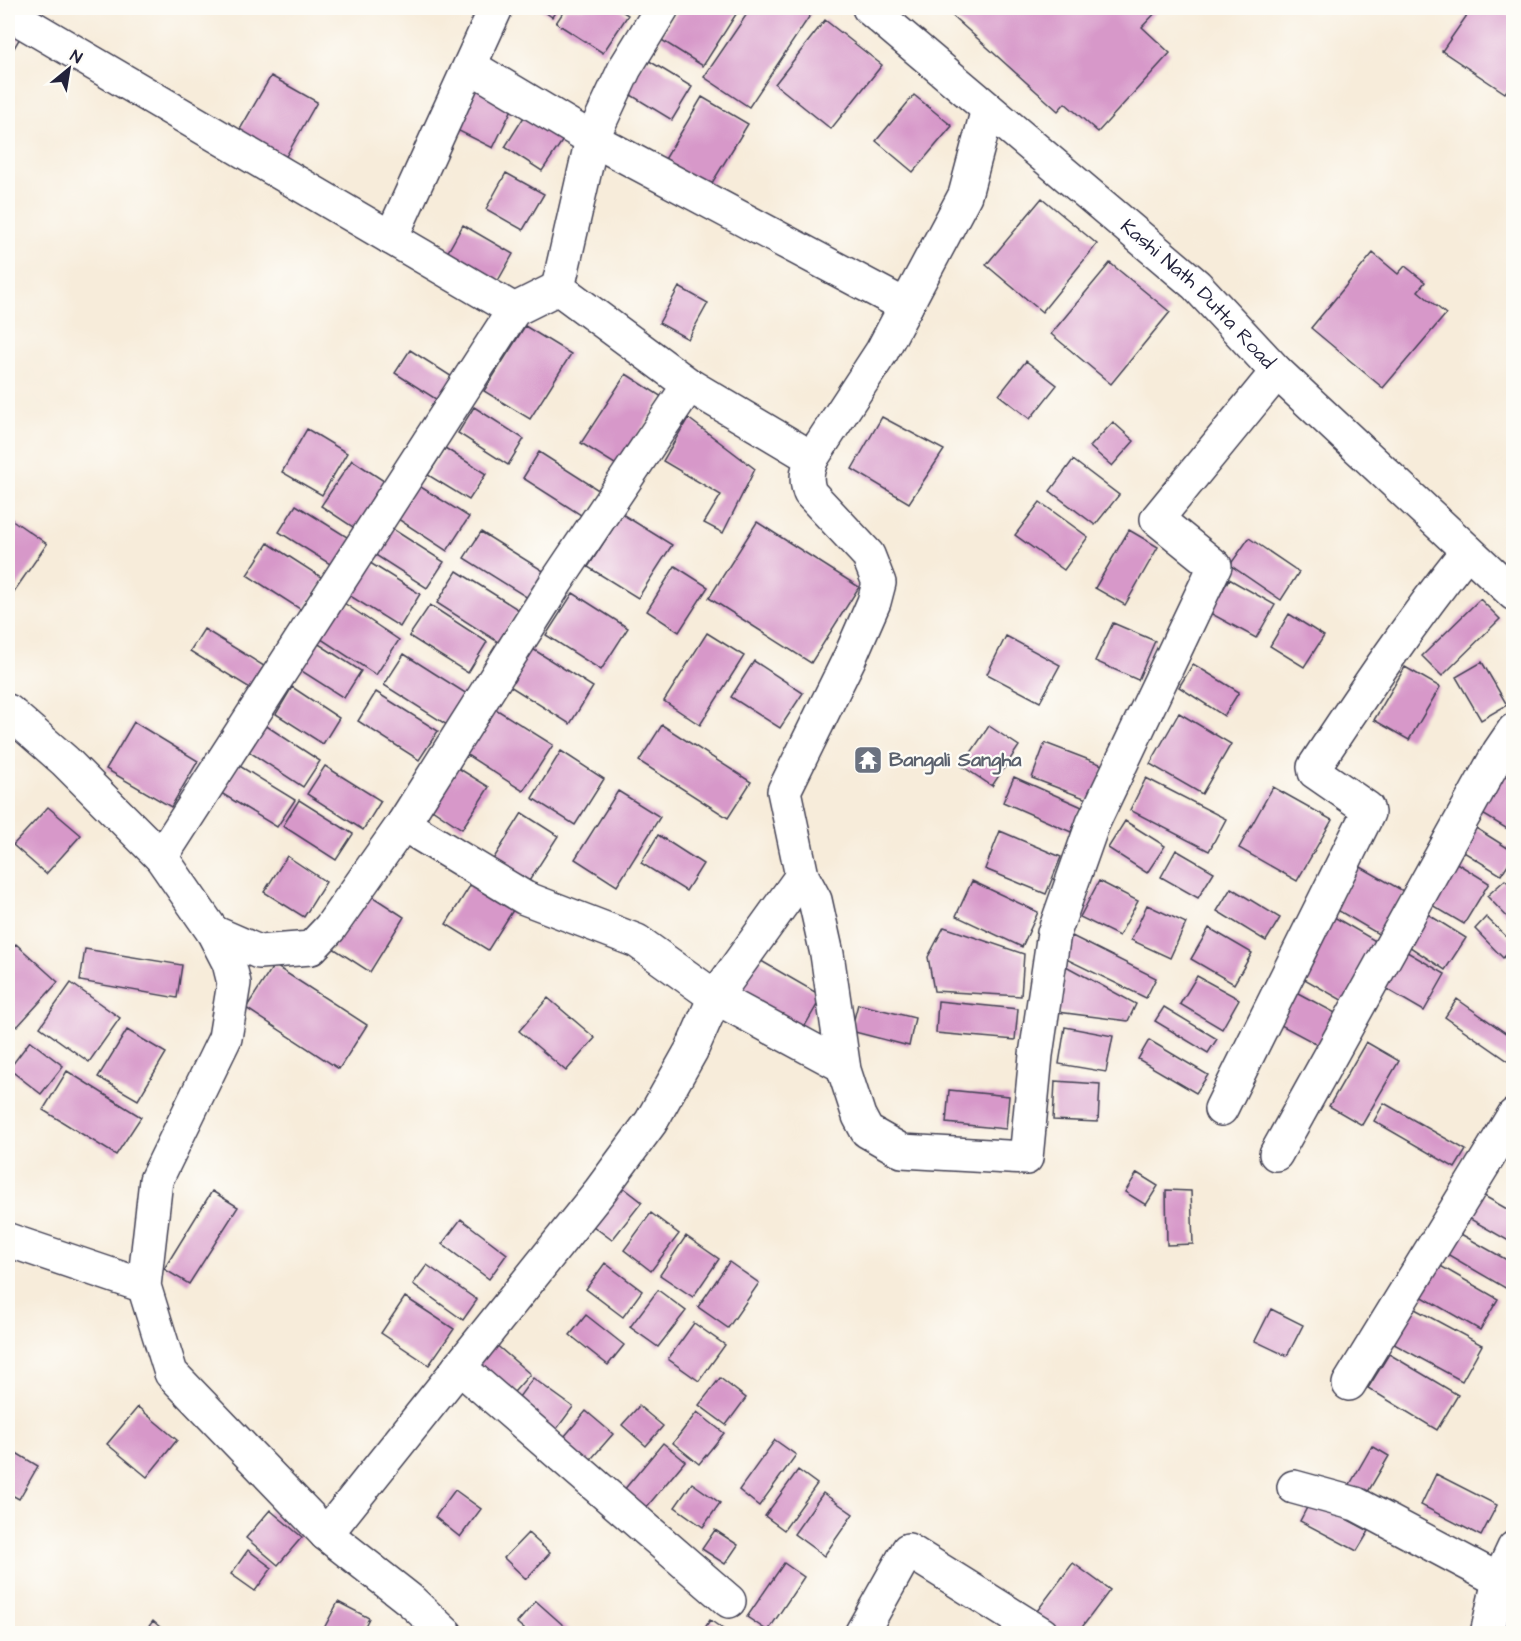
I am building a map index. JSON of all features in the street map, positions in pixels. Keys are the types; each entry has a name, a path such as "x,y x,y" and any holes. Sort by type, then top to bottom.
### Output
{"street":[{"path":"391,238 496,8"},
{"path":"558,288 592,139 625,68 662,8"},
{"name":"Kashi Nath Dutta Road","path":"869,8 1196,285 1277,372 1514,594"},
{"path":"8,13 514,310"},
{"path":"470,66 592,139 906,306"},
{"path":"988,109 965,195 882,351 812,458 806,482 810,493 868,555 879,583 874,602 854,648 784,791 802,876 816,900 827,954 843,1066 859,1116 867,1131 902,1151 1026,1158 1036,1054 1054,933 1093,823 1215,566 1157,519 1277,372"},
{"path":"160,857 514,310 558,288"},
{"path":"558,288 689,385 812,458"},
{"path":"213,932 259,952 311,948 330,928 403,824 557,581 689,385"},
{"path":"1221,1109 1368,813 1367,808 1315,772 1314,767 1419,612 1467,551"},
{"path":"8,711 65,761 160,857 213,932 229,963 234,983 225,1038 156,1180 144,1286 171,1373 326,1534 410,1600 446,1634"},
{"path":"1276,1154 1487,773 1514,730"},
{"path":"403,824 525,898 637,941 715,997 843,1066"},
{"path":"326,1534 600,1191 651,1122 691,1051 715,997 802,876"},
{"path":"1348,1384 1514,1115"},
{"path":"8,1240 144,1286"},
{"path":"459,1367 729,1601"},
{"path":"1294,1487 1356,1504 1499,1580"},
{"path":"1487,1634 1499,1580 1514,1548"},
{"path":"861,1634 908,1550 1042,1634"}],"building":[{"path":"539,8 558,8 552,17"},
{"path":"566,8 617,8 628,15 603,53 556,23"},
{"path":"680,8 740,8 703,66 660,39"},
{"path":"751,8 815,8 749,107 704,77"},
{"path":"950,8 1160,8 1142,27 1170,53 1098,132 1065,103 1058,111 947,11"},
{"path":"1472,8 1498,8 1514,19 1514,80 1505,93 1442,51"},
{"path":"825,20 882,65 831,129 775,84"},
{"path":"8,22 24,31 14,48 8,45"},
{"path":"646,59 692,87 672,120 626,92"},
{"path":"271,76 317,102 285,158 239,131"},
{"path":"474,84 515,103 493,148 453,128"},
{"path":"914,95 952,126 913,172 876,141"},
{"path":"702,97 748,124 709,188 664,161"},
{"path":"529,109 567,134 542,171 505,147"},
{"path":"506,173 544,194 523,230 486,209"},
{"path":"1042,198 1097,244 1042,312 986,265"},
{"path":"463,225 513,254 495,286 445,257"},
{"path":"1373,253 1398,274 1405,266 1425,282 1418,291 1446,314 1383,388 1311,328"},
{"path":"1110,263 1170,312 1111,384 1051,334"},
{"path":"679,287 708,303 688,339 659,323"},
{"path":"525,326 571,354 530,419 484,391"},
{"path":"410,350 457,380 442,403 395,373"},
{"path":"1026,361 1057,385 1030,419 999,395"},
{"path":"626,374 662,397 618,466 581,443"},
{"path":"474,407 524,439 508,465 458,433"},
{"path":"882,417 944,450 909,503 852,469"},
{"path":"688,418 755,469 723,533 704,523 721,495 663,461"},
{"path":"1113,422 1134,441 1112,466 1090,447"},
{"path":"307,429 347,453 322,495 282,472"},
{"path":"445,448 486,474 469,500 428,475"},
{"path":"539,452 600,491 584,517 523,478"},
{"path":"352,460 393,487 362,533 321,506"},
{"path":"1073,460 1119,495 1095,525 1050,491"},
{"path":"416,484 469,517 447,551 395,517"},
{"path":"1040,502 1088,537 1064,570 1015,535"},
{"path":"296,505 355,542 338,569 279,532"},
{"path":"622,514 672,545 638,598 588,567"},
{"path":"8,517 47,544 8,600"},
{"path":"757,522 859,587 811,663 709,598"},
{"path":"391,528 444,562 427,588 374,554"},
{"path":"1129,530 1158,547 1125,605 1095,588"},
{"path":"481,532 545,572 528,598 464,558"},
{"path":"1249,538 1299,572 1281,600 1230,565"},
{"path":"268,543 324,579 303,611 247,575"},
{"path":"367,561 420,594 400,627 347,594"},
{"path":"675,566 708,587 679,632 647,611"},
{"path":"457,571 519,610 498,642 437,603"},
{"path":"1229,579 1275,605 1256,638 1210,613"},
{"path":"573,593 628,628 601,670 546,635"},
{"path":"338,599 399,640 376,675 315,635"},
{"path":"1480,599 1500,619 1442,676 1422,656"},
{"path":"430,605 487,642 468,673 409,636"},
{"path":"1289,614 1324,636 1304,667 1270,646"},
{"path":"1113,623 1155,641 1138,680 1095,661"},
{"path":"204,629 264,666 250,688 190,651"},
{"path":"707,633 744,656 700,725 664,701"},
{"path":"1006,636 1060,665 1040,702 987,674"},
{"path":"314,641 361,671 344,698 297,668"},
{"path":"528,646 593,687 570,724 505,683"},
{"path":"404,654 467,694 447,725 384,685"},
{"path":"754,661 803,693 780,728 731,697"},
{"path":"1482,662 1507,705 1481,720 1456,677"},
{"path":"1193,664 1239,692 1224,716 1179,687"},
{"path":"1405,667 1440,687 1409,740 1374,720"},
{"path":"292,687 339,718 323,744 276,714"},
{"path":"376,692 438,731 419,760 358,721"},
{"path":"494,708 553,745 523,791 464,753"},
{"path":"1179,713 1231,744 1202,794 1150,764"},
{"path":"134,722 198,761 171,807 106,769"},
{"path":"265,725 320,761 303,787 248,751"},
{"path":"662,725 751,782 728,818 639,761"},
{"path":"989,726 1019,746 992,786 962,766"},
{"path":"1045,743 1105,766 1092,801 1032,778"},
{"path":"561,751 604,779 575,825 532,798"},
{"path":"238,765 295,800 277,827 221,793"},
{"path":"325,766 381,801 363,830 307,794"},
{"path":"458,768 489,787 462,829 432,809"},
{"path":"1499,772 1514,780 1514,823 1509,830 1476,810"},
{"path":"1014,777 1082,807 1071,832 1003,802"},
{"path":"1146,778 1226,819 1209,851 1130,810"},
{"path":"1273,787 1332,820 1297,881 1239,848"},
{"path":"618,791 660,817 617,886 575,859"},
{"path":"299,800 353,834 336,860 283,826"},
{"path":"48,807 81,835 46,874 13,845"},
{"path":"522,813 558,836 524,889 489,866"},
{"path":"1125,821 1165,846 1147,873 1108,848"},
{"path":"1468,823 1514,852 1501,875 1454,846"},
{"path":"1000,831 1061,857 1046,894 985,869"},
{"path":"658,835 703,864 686,891 641,863"},
{"path":"1176,850 1214,872 1198,898 1161,877"},
{"path":"287,856 326,882 304,917 264,892"},
{"path":"1450,859 1489,883 1464,924 1425,901"},
{"path":"1359,866 1405,892 1380,935 1334,908"},
{"path":"1505,880 1514,888 1514,924 1487,896"},
{"path":"473,881 515,907 488,950 446,924"},
{"path":"972,881 1038,912 1022,947 956,916"},
{"path":"1099,881 1138,901 1119,936 1080,917"},
{"path":"1231,888 1280,918 1266,941 1217,911"},
{"path":"367,893 404,917 370,972 333,948"},
{"path":"1147,905 1186,923 1170,958 1131,940"},
{"path":"1421,910 1466,938 1445,970 1401,941"},
{"path":"1334,917 1379,943 1345,1002 1301,977"},
{"path":"1486,917 1514,944 1514,947 1503,958 1475,929"},
{"path":"944,927 1024,954 1021,996 934,991 928,957"},
{"path":"1209,928 1252,953 1234,984 1191,959"},
{"path":"1072,936 1156,978 1146,998 1062,957"},
{"path":"16,944 58,982 17,1027 8,1018 8,953"},
{"path":"85,949 182,965 177,998 80,981"},
{"path":"1402,949 1445,974 1424,1011 1381,986"},
{"path":"756,958 822,996 802,1031 736,992"},
{"path":"274,965 367,1025 339,1069 246,1008"},
{"path":"1064,965 1136,1004 1128,1021 1058,1012"},
{"path":"1197,976 1239,999 1222,1029 1180,1004"},
{"path":"71,983 120,1018 89,1062 40,1027"},
{"path":"1296,992 1341,1016 1324,1048 1279,1024"},
{"path":"548,998 595,1038 566,1071 519,1031"},
{"path":"1457,999 1514,1039 1514,1065 1445,1017"},
{"path":"938,1001 1018,1009 1015,1040 936,1033"},
{"path":"858,1004 915,1018 909,1046 851,1031"},
{"path":"1164,1007 1217,1039 1208,1053 1155,1021"},
{"path":"1065,1027 1113,1036 1106,1072 1059,1064"},
{"path":"127,1030 166,1053 138,1100 98,1077"},
{"path":"1149,1040 1208,1075 1196,1093 1138,1059"},
{"path":"30,1041 63,1066 41,1094 9,1069"},
{"path":"1366,1042 1399,1061 1362,1125 1329,1106"},
{"path":"67,1071 141,1117 116,1155 43,1110"},
{"path":"1055,1081 1100,1084 1098,1122 1053,1120"},
{"path":"949,1090 1009,1096 1006,1129 946,1123"},
{"path":"1384,1103 1466,1150 1455,1168 1374,1121"},
{"path":"1137,1173 1158,1186 1146,1205 1125,1192"},
{"path":"615,1181 642,1202 612,1240 585,1220"},
{"path":"1166,1190 1191,1191 1193,1244 1167,1245"},
{"path":"212,1191 238,1207 189,1284 164,1269"},
{"path":"1479,1193 1514,1213 1514,1244 1465,1216"},
{"path":"651,1213 679,1234 651,1271 624,1250"},
{"path":"461,1219 507,1254 489,1279 442,1244"},
{"path":"1459,1233 1514,1264 1514,1293 1447,1254"},
{"path":"686,1236 719,1259 693,1297 660,1275"},
{"path":"729,1262 759,1283 728,1328 698,1307"},
{"path":"605,1263 642,1291 623,1317 586,1289"},
{"path":"1437,1264 1498,1299 1480,1330 1419,1295"},
{"path":"427,1265 477,1300 463,1320 413,1284"},
{"path":"658,1290 686,1311 658,1347 630,1327"},
{"path":"405,1297 454,1329 429,1365 381,1333"},
{"path":"1413,1308 1482,1345 1462,1381 1394,1344"},
{"path":"1271,1309 1303,1325 1287,1356 1255,1341"},
{"path":"586,1315 624,1345 608,1365 570,1335"},
{"path":"694,1323 725,1345 699,1381 668,1359"},
{"path":"494,1343 530,1374 507,1400 471,1369"},
{"path":"1389,1354 1458,1395 1437,1430 1368,1388"},
{"path":"533,1378 573,1407 553,1434 513,1405"},
{"path":"720,1378 746,1398 726,1425 699,1405"},
{"path":"639,1406 663,1426 646,1446 622,1425"},
{"path":"138,1407 177,1440 147,1477 107,1444"},
{"path":"586,1411 613,1434 585,1466 559,1443"},
{"path":"697,1412 724,1433 699,1464 673,1443"},
{"path":"775,1440 796,1455 759,1506 739,1490"},
{"path":"663,1443 685,1461 640,1515 618,1497"},
{"path":"1372,1446 1389,1456 1362,1502 1345,1493"},
{"path":"8,1448 38,1466 19,1499 8,1493"},
{"path":"798,1470 817,1484 784,1530 765,1516"},
{"path":"1436,1474 1497,1505 1481,1536 1421,1505"},
{"path":"692,1483 720,1503 703,1527 675,1507"},
{"path":"455,1490 481,1509 460,1537 435,1517"},
{"path":"823,1493 853,1514 824,1556 794,1534"},
{"path":"1311,1500 1369,1531 1357,1551 1300,1521"},
{"path":"270,1510 302,1537 278,1565 246,1538"},
{"path":"715,1530 738,1545 725,1564 702,1549"},
{"path":"528,1533 550,1553 526,1579 504,1558"},
{"path":"248,1550 272,1568 255,1591 231,1574"},
{"path":"784,1563 804,1577 768,1631 747,1617"},
{"path":"1073,1563 1110,1590 1077,1634 1059,1634 1034,1615"},
{"path":"536,1601 573,1634 530,1634 517,1623"},
{"path":"338,1602 369,1618 361,1634 321,1634"},
{"path":"1509,1605 1514,1607 1514,1634 1498,1634"},
{"path":"710,1620 730,1634 701,1634"},
{"path":"153,1621 168,1634 143,1634"}],"place":[{"name":"Bangali Sangha","path":"868,760"}]}
